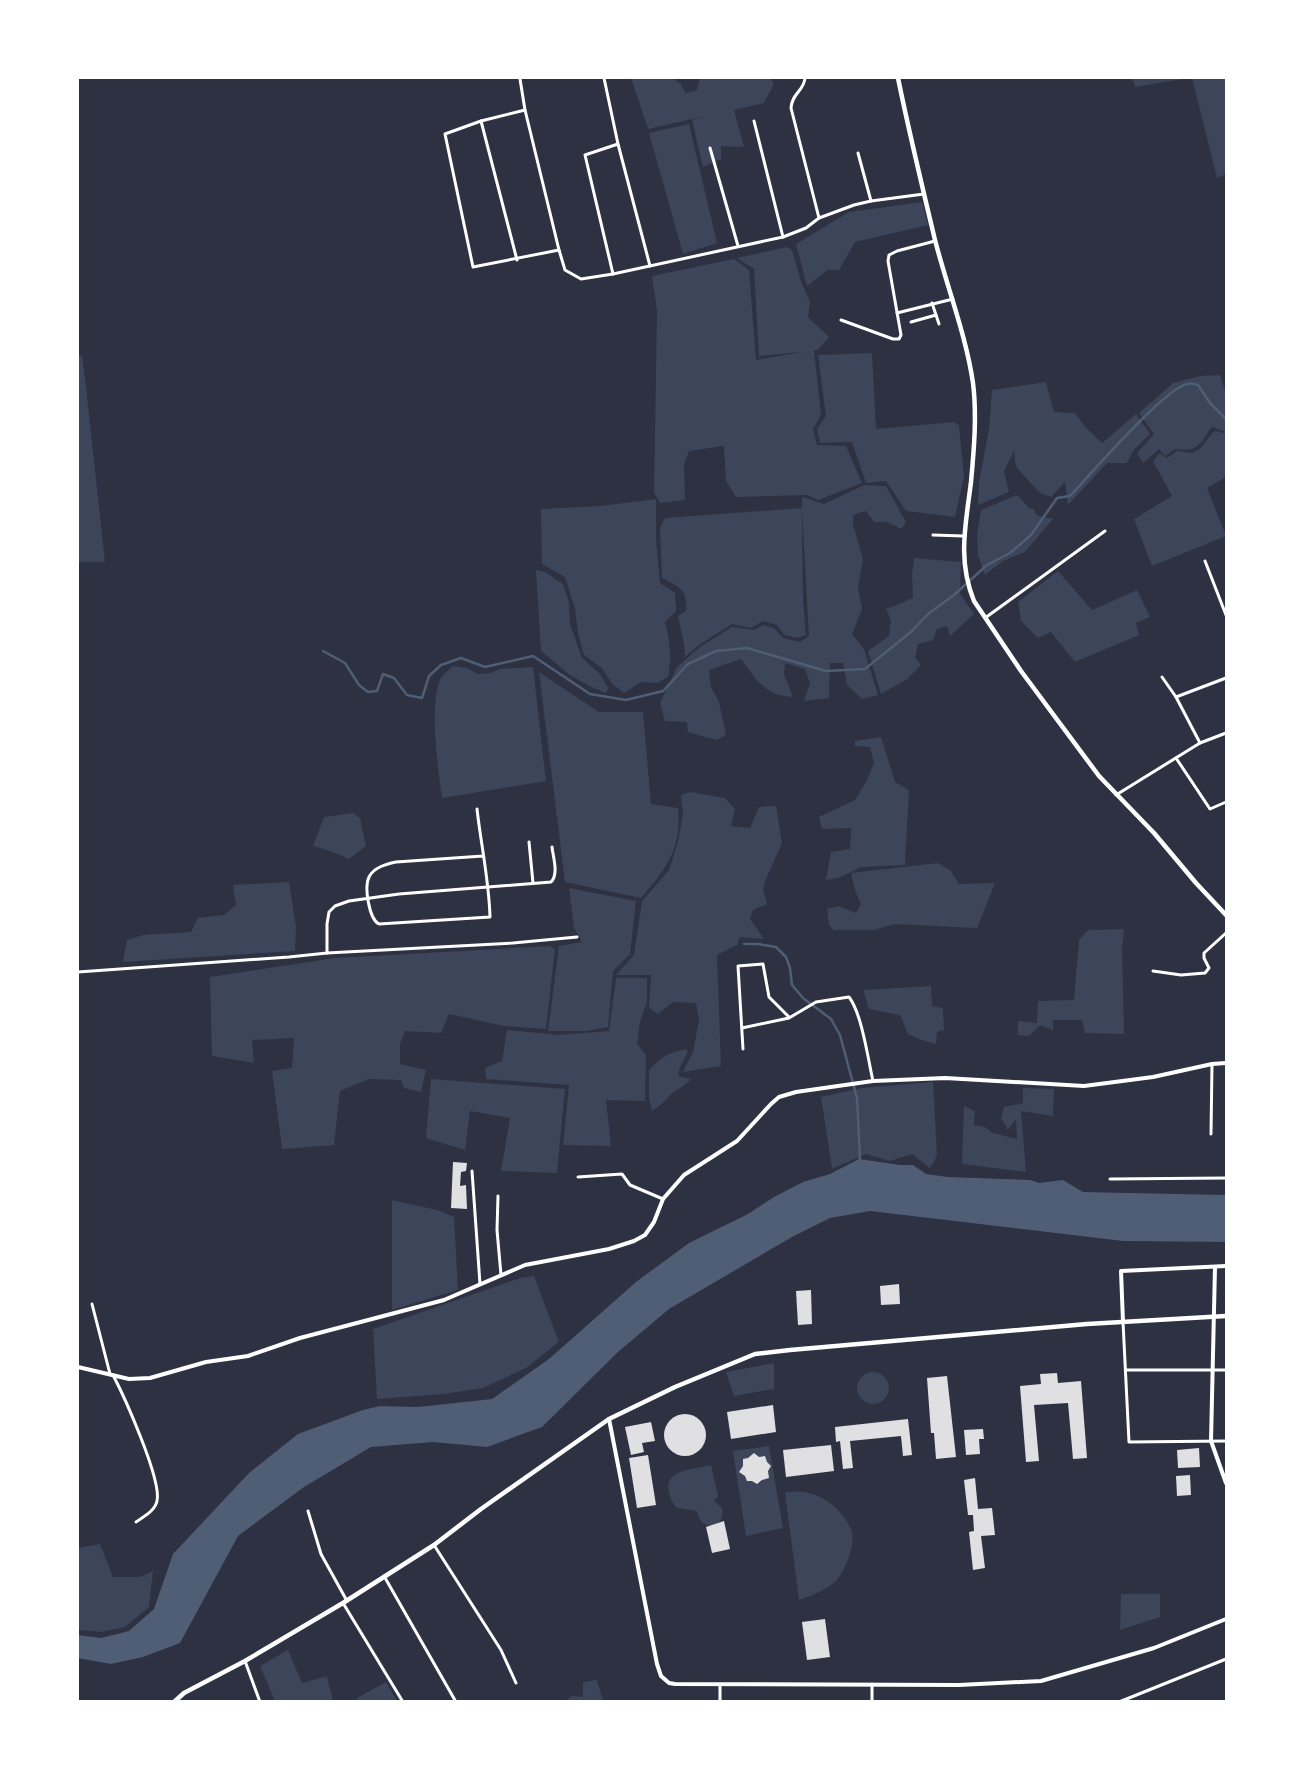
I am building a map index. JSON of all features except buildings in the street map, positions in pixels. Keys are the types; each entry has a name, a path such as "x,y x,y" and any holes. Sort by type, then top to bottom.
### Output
{"main road":[{"path":"898,78 913,152 953,299 972,380 974,405 973,466 963,536 966,577 970,592 1021,671 1099,776 1154,833 1226,915"},
{"path":"174,1702 184,1694 245,1661 345,1602 434,1545 481,1509 608,1419 674,1386 762,1353 1123,1322 1226,1316"}],"street":[{"path":"604,78 618,144 650,266"},
{"path":"805,78 804,85 792,100 791,108 819,218"},
{"path":"520,79 525,110 565,270 581,279 613,274 783,237 806,228 819,218 871,201 924,194"},
{"path":"525,110 481,121 445,134 474,268 559,250"},
{"path":"481,121 517,260"},
{"path":"754,121 783,237"},
{"path":"613,274 585,155 618,144"},
{"path":"710,148 738,246"},
{"path":"858,153 871,201"},
{"path":"841,320 893,339 899,339 901,335 888,261 889,255 897,251 936,241"},
{"path":"897,313 953,299"},
{"path":"932,303 939,324"},
{"path":"911,322 936,315"},
{"path":"986,618 1105,531"},
{"path":"933,535 963,536"},
{"path":"1205,561 1226,615"},
{"path":"1162,677 1176,698 1200,743"},
{"path":"1176,698 1226,678"},
{"path":"1116,795 1200,743 1226,733"},
{"path":"1176,758 1210,809 1226,802"},
{"path":"477,809 482,856 489,887 490,916 379,924 375,922 368,899 369,877 375,870 385,865 482,856"},
{"path":"529,842 533,883"},
{"path":"326,953 329,912 335,906 349,901 399,894 551,882 554,878 552,847"},
{"path":"1153,971 1181,975 1205,973 1209,968 1204,958 1204,953 1226,933"},
{"path":"78,972 289,958 326,953 513,943 577,937"},
{"path":"744,1049 738,966 763,964 768,997 789,1018"},
{"path":"742,1028 789,1018 816,1002 849,997 853,1003 860,1026 873,1081"},
{"path":"78,1367 129,1379 150,1378 206,1362 248,1356 300,1338 444,1300 524,1265 610,1248 634,1241 645,1235 654,1222 663,1199 673,1185 737,1141 779,1097 796,1092 873,1081 945,1078 1084,1086 1153,1077 1212,1064 1226,1063"},
{"path":"1211,1134 1212,1064"},
{"path":"472,1172 480,1284"},
{"path":"578,1177 622,1174 630,1185 663,1199"},
{"path":"1110,1179 1226,1178"},
{"path":"498,1196 497,1230 502,1275"},
{"path":"1226,1266 1121,1271 1129,1442 1226,1441"},
{"path":"1215,1267 1211,1441 1226,1483"},
{"path":"92,1304 111,1374 126,1402 144,1448 157,1491 158,1502 150,1512 136,1522"},
{"path":"1126,1370 1226,1370"},
{"path":"608,1419 659,1671 661,1676 669,1683 720,1685 959,1685 1041,1681 1154,1648 1226,1619"},
{"path":"308,1511 321,1554 345,1602 404,1702"},
{"path":"434,1545 496,1642 516,1683"},
{"path":"384,1576 456,1702"},
{"path":"1119,1702 1226,1659"},
{"path":"245,1661 260,1702"},
{"path":"872,1684 872,1702"},
{"path":"720,1685 720,1702"}],"shaded area":[{"path":"631,78 672,78 680,83 686,93 697,90 700,78 770,78 774,84 764,103 734,110 744,147 721,146 721,159 703,167 692,120 705,116 648,129"},
{"path":"1132,78 1189,78 1135,87"},
{"path":"1192,78 1226,78 1226,174 1217,178"},
{"path":"689,124 717,243 683,254 649,133"},
{"path":"922,202 928,225 855,242 839,270 828,270 807,286 796,244 849,212"},
{"path":"787,247 792,250 801,281 810,302 808,317 829,337 818,350 814,350 821,415 813,429 817,445 846,446 862,483 818,500 807,495 736,497 726,481 724,446 689,451 684,465 685,500 660,503 654,493 657,311 652,276 734,259 749,270 756,360 802,352 759,356 754,269 737,258"},
{"path":"872,353 876,429 954,422 959,425 964,476 955,517 906,511 886,481 866,483 852,442 820,443 817,429 826,416 818,355"},
{"path":"82,356 105,562 78,562 78,357"},
{"path":"1220,375 1226,394 1226,432 1212,427 1198,446 1183,450 1175,449 1165,456 1159,449 1143,463 1137,453 1154,434 1139,413 1173,383 1201,376"},
{"path":"1046,382 1054,412 1075,413 1085,427 1102,443 1136,414 1150,434 1133,451 1127,463 1107,463 1068,505 1065,482 1051,497 1040,493 1016,467 1014,451 1004,471 1009,492 978,505 979,482 989,429 992,390"},
{"path":"1214,431 1225,433 1226,436 1226,477 1207,488 1226,536 1152,566 1134,519 1172,496 1153,461 1160,453 1167,458 1177,451 1192,453 1200,449"},
{"path":"864,485 886,486 906,522 901,529 887,522 874,522 866,511 853,515 853,524 863,560 858,587 862,609 852,634 864,649 878,695 862,699 847,685 843,663 830,663 829,698 804,701 810,683 805,669 785,663 784,674 793,697 783,696 768,690 762,685 741,659 709,670 711,687 719,702 726,735 716,740 688,732 687,722 665,721 660,703 677,667 700,647 732,627 753,630 764,625 774,628 783,638 800,642 809,636 802,510 803,601 806,635 798,638 784,635 777,625 763,621 751,628 732,624 702,643 685,657 678,616 686,611 684,593 678,587 662,578 660,528 665,518 802,508 802,497 824,504"},
{"path":"1017,495 1029,508 1034,509 1036,515 1053,519 1025,552 1003,561 985,575 978,555 977,534 981,510"},
{"path":"656,499 656,540 660,583 675,593 676,611 665,622 670,649 668,677 658,683 641,682 624,693 612,684 602,668 584,655 578,633 575,609 565,577 542,564 541,509 600,506"},
{"path":"914,558 961,562 960,594 974,614 950,636 947,626 937,629 933,640 918,644 915,658 921,665 906,680 881,694 868,651 889,636 891,621 886,608 913,598 912,575"},
{"path":"536,570 545,572 563,584 569,602 570,624 582,658 600,674 608,688 606,693 570,675 541,651"},
{"path":"1058,571 1092,610 1137,590 1150,617 1136,623 1139,635 1075,662 1051,632 1038,638 1021,621 1018,602"},
{"path":"453,666 467,668 478,674 491,673 499,669 533,667 546,781 442,798 435,738 435,705 440,680"},
{"path":"539,672 599,712 643,712 651,804 678,808 679,822 675,847 665,868 641,898 565,882"},
{"path":"881,737 895,782 909,790 905,865 861,867 841,877 826,880 831,852 850,849 851,828 822,829 819,817 855,800 867,780 874,763 870,747 855,746 855,741"},
{"path":"690,792 725,798 735,809 731,826 750,828 759,807 776,806 782,843 763,889 767,904 753,910 750,919 764,939 740,937 737,945 717,955 721,1066 683,1072 693,1052 699,1020 696,1003 673,1002 658,1014 649,1008 651,975 616,975 634,955 642,901 669,870 678,842 683,814 681,795"},
{"path":"353,813 360,818 366,846 349,859 313,846 324,817"},
{"path":"938,863 951,871 959,884 995,883 977,928 895,924 874,930 833,930 829,925 827,909 838,906 856,913 861,904 851,873"},
{"path":"289,882 296,927 295,951 123,962 127,940 143,935 191,932 198,918 224,915 236,905 233,885"},
{"path":"569,888 636,901 630,954 613,971 608,1027 587,1031 548,1031 559,946 582,942 574,928"},
{"path":"1124,929 1122,948 1124,1034 1085,1033 1082,1020 1053,1020 1053,1030 1040,1025 1029,1036 1018,1035 1018,1021 1037,1023 1038,1001 1074,1000 1079,940 1088,930"},
{"path":"549,946 555,949 546,1029 504,1026 449,1014 441,1033 405,1031 400,1044 400,1064 426,1070 421,1092 404,1088 401,1080 369,1079 340,1091 334,1145 282,1149 272,1071 292,1068 294,1038 252,1040 254,1063 212,1056 210,977 335,958"},
{"path":"616,978 647,978 647,1002 640,1022 637,1044 646,1055 645,1101 606,1100 611,1146 563,1145 569,1085 486,1079 485,1068 502,1061 507,1030 558,1035 609,1031"},
{"path":"931,986 932,1006 943,1008 944,1030 937,1032 936,1044 908,1034 900,1015 869,1009 863,990"},
{"path":"686,1049 688,1052 680,1067 678,1076 691,1079 652,1111 649,1099 649,1070 666,1056"},
{"path":"431,1079 565,1089 557,1173 501,1171 510,1118 470,1111 465,1150 426,1138"},
{"path":"933,1082 937,1156 930,1168 912,1154 890,1161 866,1154 832,1169 821,1097 861,1088"},
{"path":"1023,1088 1054,1089 1053,1116 1021,1111 1026,1172 962,1164 964,1106 975,1111 974,1125 985,1127 993,1133 1017,1139 1016,1119 1008,1130 1001,1118 1004,1107 1023,1103"},
{"path":"859,1159 913,1165 926,1174 948,1177 1030,1180 1039,1183 1063,1180 1083,1192 1226,1195 1226,1242 1123,1241 870,1211 830,1218 792,1237 669,1309 618,1352 542,1427 487,1447 433,1442 371,1447 304,1487 238,1536 180,1643 143,1657 111,1664 78,1658 78,1635 101,1638 129,1631 154,1609 173,1554 249,1473 298,1434 363,1410 380,1406 418,1407 492,1399 549,1359 636,1282 689,1243 748,1214 774,1197 803,1182 830,1174"},
{"path":"392,1200 437,1210 454,1217 458,1290 392,1310"},
{"path":"534,1276 559,1342 526,1368 483,1388 444,1394 377,1399 373,1329 520,1278"},
{"path":"774,1363 774,1389 734,1396 726,1372"},
{"path":"873,1372 879,1373 884,1377 888,1382 888,1394 884,1399 879,1403 873,1404 867,1403 862,1399 858,1394 857,1388 858,1382 862,1377 867,1373"},
{"path":"769,1446 783,1528 746,1536 733,1451"},
{"path":"711,1465 718,1496 714,1501 722,1508 722,1515 721,1520 717,1524 711,1526 705,1525 701,1521 697,1511 677,1508 671,1498 669,1484 671,1478 682,1471"},
{"path":"785,1492 806,1492 818,1496 831,1504 850,1527 853,1538 849,1558 837,1580 824,1589 799,1600"},
{"path":"100,1544 113,1577 140,1577 153,1571 149,1607 125,1627 101,1632 78,1630 78,1548"},
{"path":"1121,1594 1160,1594 1160,1617 1120,1630"},
{"path":"288,1650 302,1683 327,1676 333,1701 275,1701 260,1666"},
{"path":"597,1680 603,1701 565,1701 572,1696 583,1697 583,1682"},
{"path":"386,1682 397,1701 358,1701 357,1698"}],"waterway":[{"path":"323,651 345,663 359,685 368,692 377,691 383,674 394,678 407,695 422,698 429,676 441,665 461,658 485,667 533,656 590,694 626,700 663,691 688,664 716,651 747,648 826,671 865,669 912,631 928,614 954,595 987,565 1010,553 1031,535 1057,498 1070,496 1145,416 1176,389 1188,384 1198,385 1210,403 1226,419"},
{"path":"744,944 776,947 786,957 790,968 792,985 803,998 831,1019 840,1035 857,1098 860,1160"}]}
